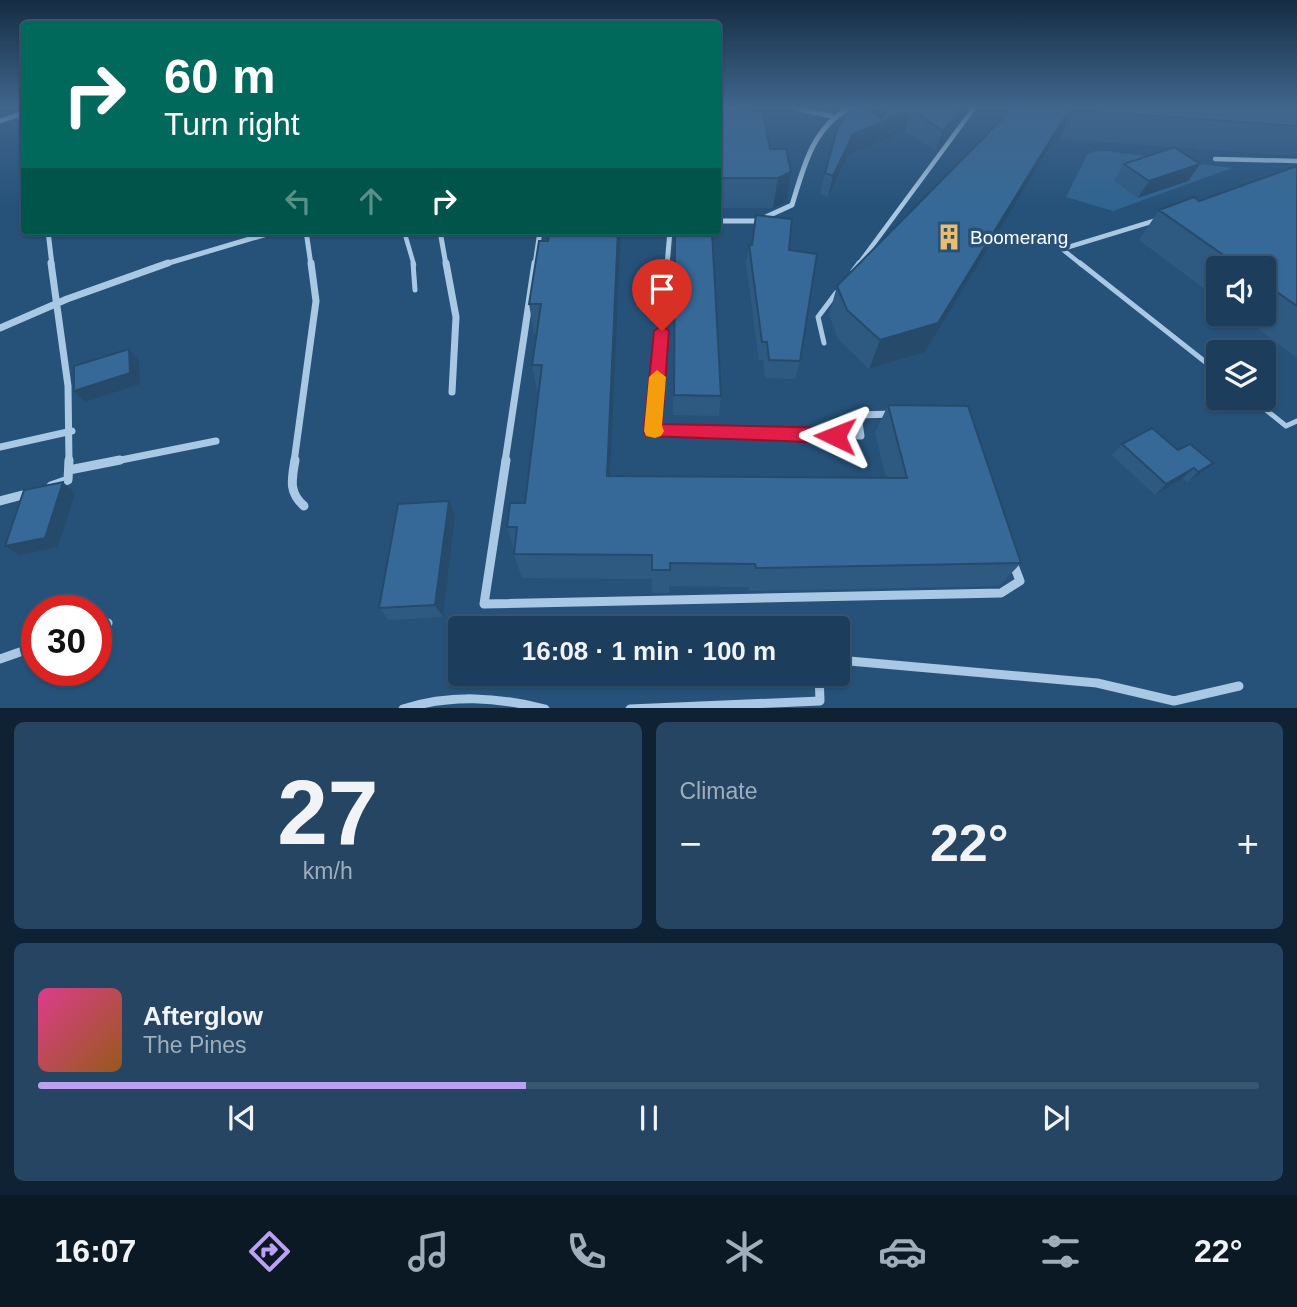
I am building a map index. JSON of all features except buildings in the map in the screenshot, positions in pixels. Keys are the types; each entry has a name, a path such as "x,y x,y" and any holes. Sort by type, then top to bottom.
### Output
{"street":[{"path":"721,220 757,222 792,205 813,141"},
{"path":"47,488 68,480 72,431 48,235"},
{"path":"0,328 58,300 203,251 262,235"},
{"path":"304,506 296,499 291,487 316,301 307,235"},
{"path":"441,235 456,317 453,392"},
{"path":"539,235 484,604 1001,593 1020,581 1010,555"},
{"path":"670,235 653,431 861,436 858,415 908,414"},
{"path":"0,447 72,431"},
{"path":"69,470 216,441"},
{"path":"0,501 36,492"},
{"path":"0,659 21,652"},
{"path":"850,661 1097,682 1174,701 1239,686"},
{"path":"654,708 820,701 820,686"},
{"path":"406,708 416,704 465,698 511,699 542,708"}],"lane":[{"path":"851,273 949,141"},
{"path":"1215,159 1297,161"},
{"path":"1167,217 1062,249 1206,363"},
{"path":"405,235 415,270 415,290"},
{"path":"824,344 818,317 843,284"},
{"path":"1266,410 1286,426 1297,421"}],"shaded area":[{"path":"1095,151 1232,168 1113,211 1066,197 1087,155"}],"slow traffic":[{"path":"655,431 657,377"}],"place":[{"name":"Boomerang","path":"949,237"}],"route":[{"path":"662,331 653,431 835,436"}]}
